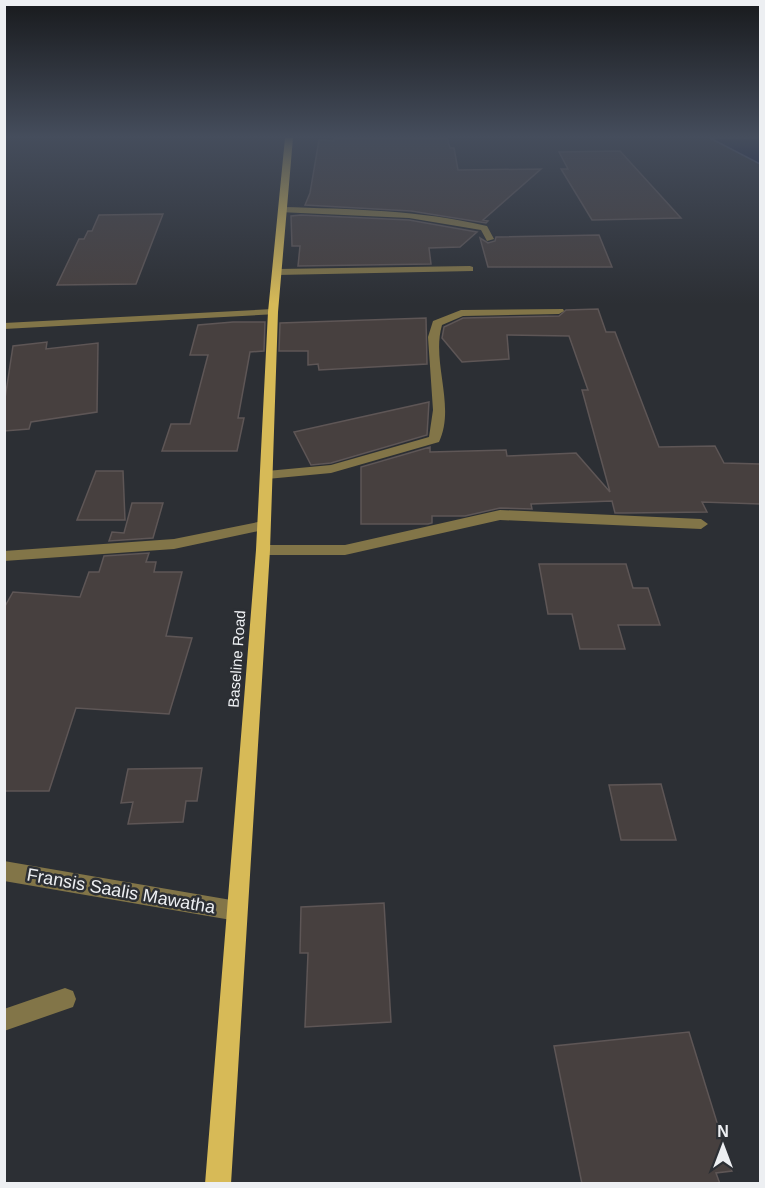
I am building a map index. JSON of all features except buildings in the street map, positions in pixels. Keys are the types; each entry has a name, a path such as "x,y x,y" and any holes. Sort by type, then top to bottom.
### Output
{"main road":[{"name":"Baseline Road","path":"218,1184 263,550 273,312 284,193"}],"street":[{"path":"282,210 377,214 459,223 483,228 490,239"},
{"path":"277,272 470,269"},
{"path":"267,475 331,469 435,440 439,410 433,337 437,322 461,313 560,311"},
{"path":"4,326 273,312"},
{"path":"263,550 345,550 500,515 700,524"},
{"path":"4,556 174,544 263,526"},
{"name":"Fransis Saalis Mawatha","path":"4,871 237,911"},
{"path":"4,1020 65,999"}]}
